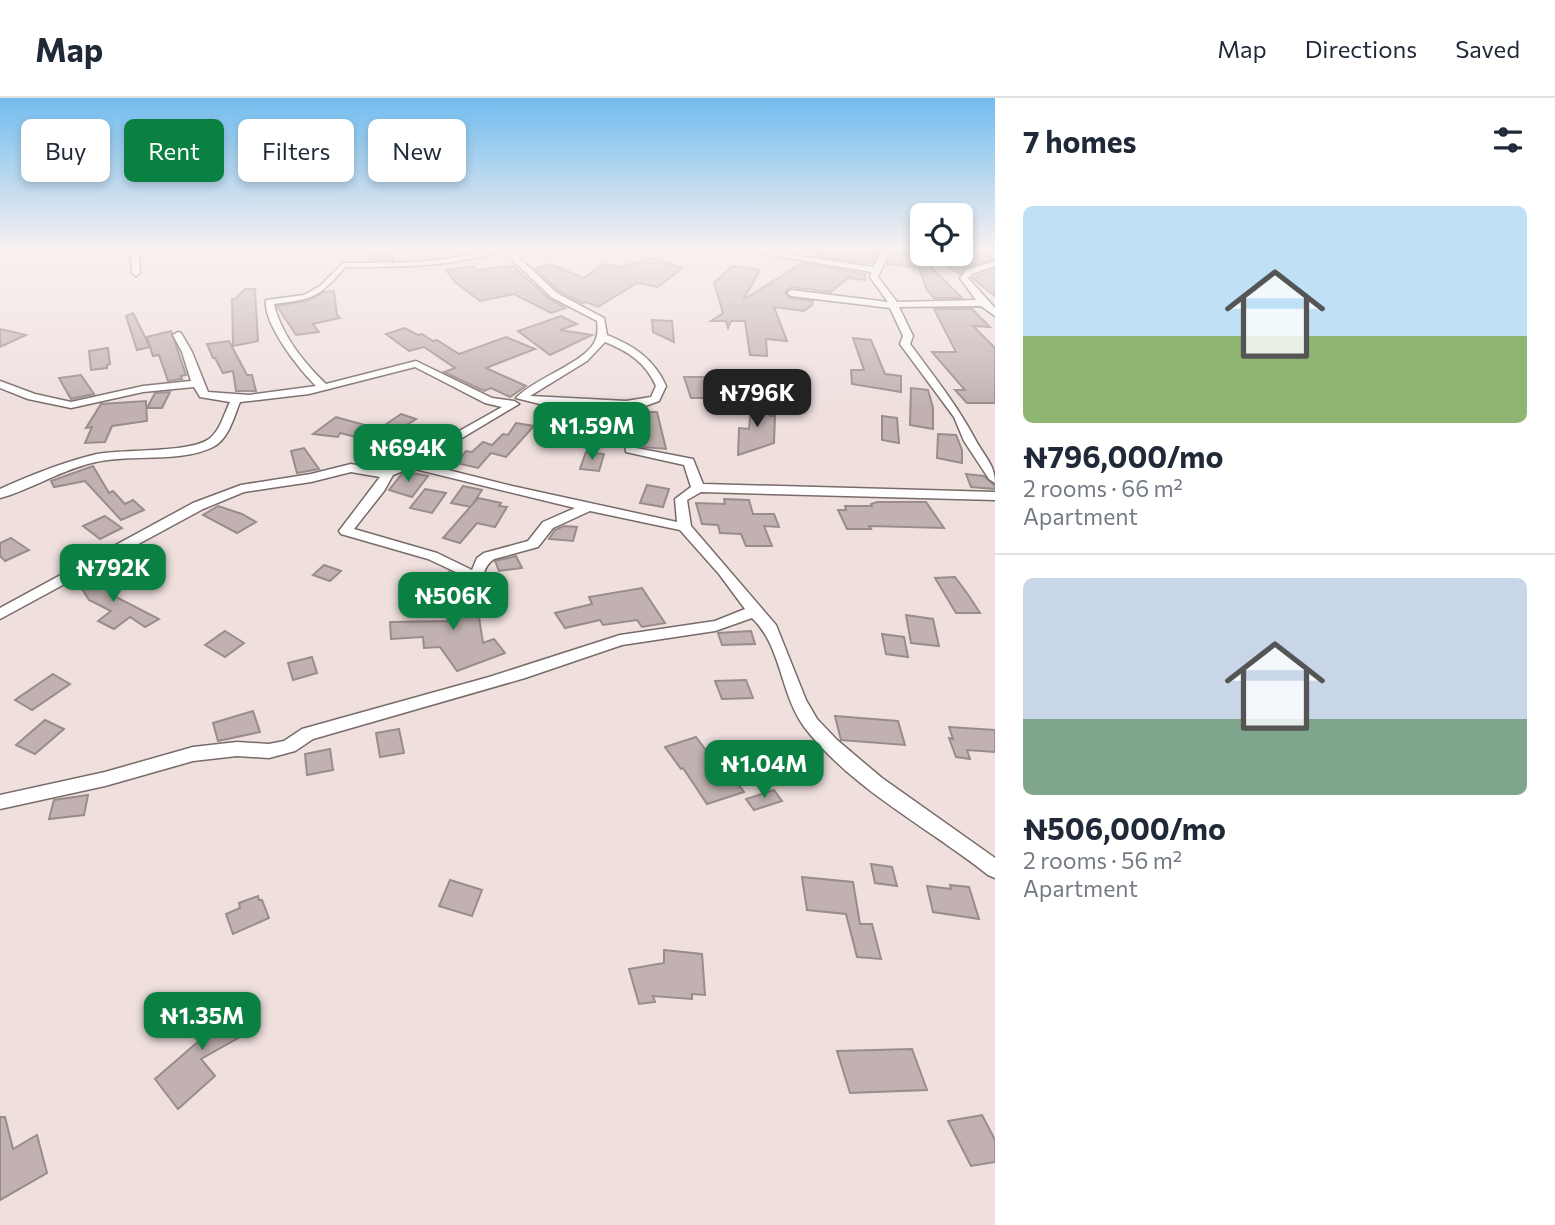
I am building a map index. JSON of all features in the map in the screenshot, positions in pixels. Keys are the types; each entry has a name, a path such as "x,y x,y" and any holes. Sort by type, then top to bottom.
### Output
{"street":[{"path":"279,301 269,302 279,330 308,374 323,387"},
{"path":"0,614 198,506 241,489 311,478 351,468 388,473 410,464 516,402 586,358 599,346 605,333 601,320 565,301"},
{"path":"861,301 893,304 983,303"},
{"path":"891,301 908,335 905,344 989,461 995,479"},
{"path":"981,301 995,313"},
{"path":"178,335 189,351 189,360 204,395 237,398 323,387 363,380 416,364 489,401 645,404 655,399 661,386 654,368 639,355 602,337"},
{"path":"0,384 32,397 71,405 143,389 197,383"},
{"path":"0,494 40,474 86,461 211,444 217,438 237,398"},
{"path":"626,404 630,450 689,462 698,488"},
{"path":"410,464 587,507 684,527 768,626 802,707 822,736 890,793 952,835 995,869"},
{"path":"388,473 380,488 346,531 436,557 461,569 475,580"},
{"path":"684,527 681,499 698,488 995,496"},
{"path":"480,605 475,580 482,561 489,556 533,544 548,525 587,507"},
{"path":"0,802 105,779 192,754 237,749 270,751 289,746 309,734 516,675 612,643 664,631 698,629 734,621 746,618 753,610"}],"building":[{"path":"232,301 256,301 258,341 233,346"},
{"path":"307,301 335,301 340,318 313,324 319,332 296,335 277,306"},
{"path":"527,301 552,301 566,308 551,313"},
{"path":"577,301 608,301 598,307"},
{"path":"719,301 813,301 804,311 774,307 787,341 766,339 767,356 750,355 745,321 731,321 728,328 726,321 711,321 723,313"},
{"path":"934,309 972,309 990,327 973,326 995,348 995,403 967,403 955,390 965,390 932,352 956,352"},
{"path":"133,313 150,347 137,350 126,316"},
{"path":"561,316 577,324 560,330 592,335 550,355 518,331"},
{"path":"652,320 672,321 674,342 653,332"},
{"path":"404,328 433,341 437,340 459,354 506,337 535,349 486,368 526,386 510,397 491,388 484,391 444,372 455,368 424,347 409,351 386,334"},
{"path":"0,329 26,335 0,347"},
{"path":"171,331 186,375 181,376 182,379 168,381 159,355 153,356 147,337"},
{"path":"853,338 871,340 885,374 901,376 901,392 852,384 851,370 864,370"},
{"path":"229,341 247,375 252,375 256,391 236,391 233,371 223,373 207,344"},
{"path":"108,348 110,364 107,368 91,370 89,351"},
{"path":"81,375 94,394 71,399 59,378"},
{"path":"684,377 705,377 712,398 691,398"},
{"path":"911,388 928,390 933,408 933,429 910,425"},
{"path":"170,392 162,408 147,408 155,393"},
{"path":"752,400 767,401 770,416 775,416 774,443 738,455 739,428 749,429"},
{"path":"146,401 147,421 112,426 105,442 85,443 92,427 86,428 101,404"},
{"path":"642,412 657,412 666,449 643,447 637,421 644,421"},
{"path":"401,414 416,419 378,443 373,436 368,440 340,433 338,437 313,434 336,417 379,429"},
{"path":"882,416 897,418 899,443 882,440"},
{"path":"516,423 534,426 506,457 491,453 478,468 456,463 466,451 472,452 483,442 492,445 503,434 508,435"},
{"path":"938,434 956,435 962,450 962,463 937,458"},
{"path":"304,448 319,469 297,473 291,451"},
{"path":"586,452 604,454 599,471 580,469"},
{"path":"93,466 109,493 113,491 125,504 133,500 144,510 121,520 85,481 54,487 51,481"},
{"path":"407,472 428,476 412,497 389,490 401,475"},
{"path":"966,474 984,476 995,489 971,487"},
{"path":"647,485 669,489 663,507 640,503"},
{"path":"463,486 482,490 471,507 451,503"},
{"path":"425,489 446,493 432,513 410,508"},
{"path":"478,498 507,507 495,527 477,523 460,543 443,538"},
{"path":"724,499 749,500 753,514 774,514 779,527 764,526 772,546 746,546 741,534 720,533 718,525 702,524 696,503 725,504"},
{"path":"926,502 944,528 869,526 871,529 847,529 838,510 846,510 845,506 872,506 871,504"},
{"path":"218,506 256,522 237,533 203,515"},
{"path":"105,516 122,528 100,539 83,526"},
{"path":"564,526 577,527 573,541 549,539 555,530"},
{"path":"11,538 29,550 5,561 0,556 0,543"},
{"path":"516,556 522,568 499,571 495,561"},
{"path":"324,565 341,571 330,581 313,575"},
{"path":"449,572 456,575 473,610 478,611 483,643 494,639 505,653 457,671 440,647 424,648 423,637 391,639 390,622 453,621"},
{"path":"99,573 114,596 159,619 145,627 130,617 114,629 98,621 111,611 89,600 77,581"},
{"path":"955,577 980,613 956,613 935,578"},
{"path":"642,588 665,623 642,627 637,620 603,625 600,620 565,628 555,613 592,604 589,597"},
{"path":"906,615 933,619 939,646 911,643"},
{"path":"225,631 244,643 225,657 205,645"},
{"path":"751,631 755,644 722,645 718,633"},
{"path":"882,634 904,637 908,657 886,654"},
{"path":"312,657 317,673 293,680 288,663"},
{"path":"53,674 70,684 32,710 15,700"},
{"path":"746,680 753,698 722,699 715,681"},
{"path":"253,711 260,732 218,741 213,723"},
{"path":"835,716 898,721 905,745 841,740"},
{"path":"45,720 64,729 35,754 16,745"},
{"path":"949,727 995,730 995,752 967,750 970,759 956,757 949,738 953,739"},
{"path":"399,729 404,753 380,757 376,733"},
{"path":"696,737 723,773 732,776 744,792 707,804 665,747"},
{"path":"330,749 333,770 307,775 305,754"},
{"path":"774,790 782,801 754,810 746,799"},
{"path":"88,795 84,815 49,819 54,800"},
{"path":"871,864 892,867 897,886 875,883"},
{"path":"802,877 853,882 860,924 872,924 881,959 857,957 846,914 807,910"},
{"path":"450,880 482,890 472,916 439,906"},
{"path":"950,885 969,887 979,919 933,912 927,886 951,889"},
{"path":"258,896 269,918 233,934 226,914 240,908 239,903"},
{"path":"664,950 702,954 705,995 692,994 692,999 653,996 655,1002 639,1004 629,969 664,963"},
{"path":"232,997 247,1033 201,1059 215,1076 178,1109 155,1079 200,1040 191,1019"},
{"path":"912,1049 927,1090 850,1093 837,1051"},
{"path":"982,1115 995,1140 995,1162 971,1166 948,1121"},
{"path":"0,1117 5,1117 13,1149 37,1135 47,1173 0,1200"}]}
